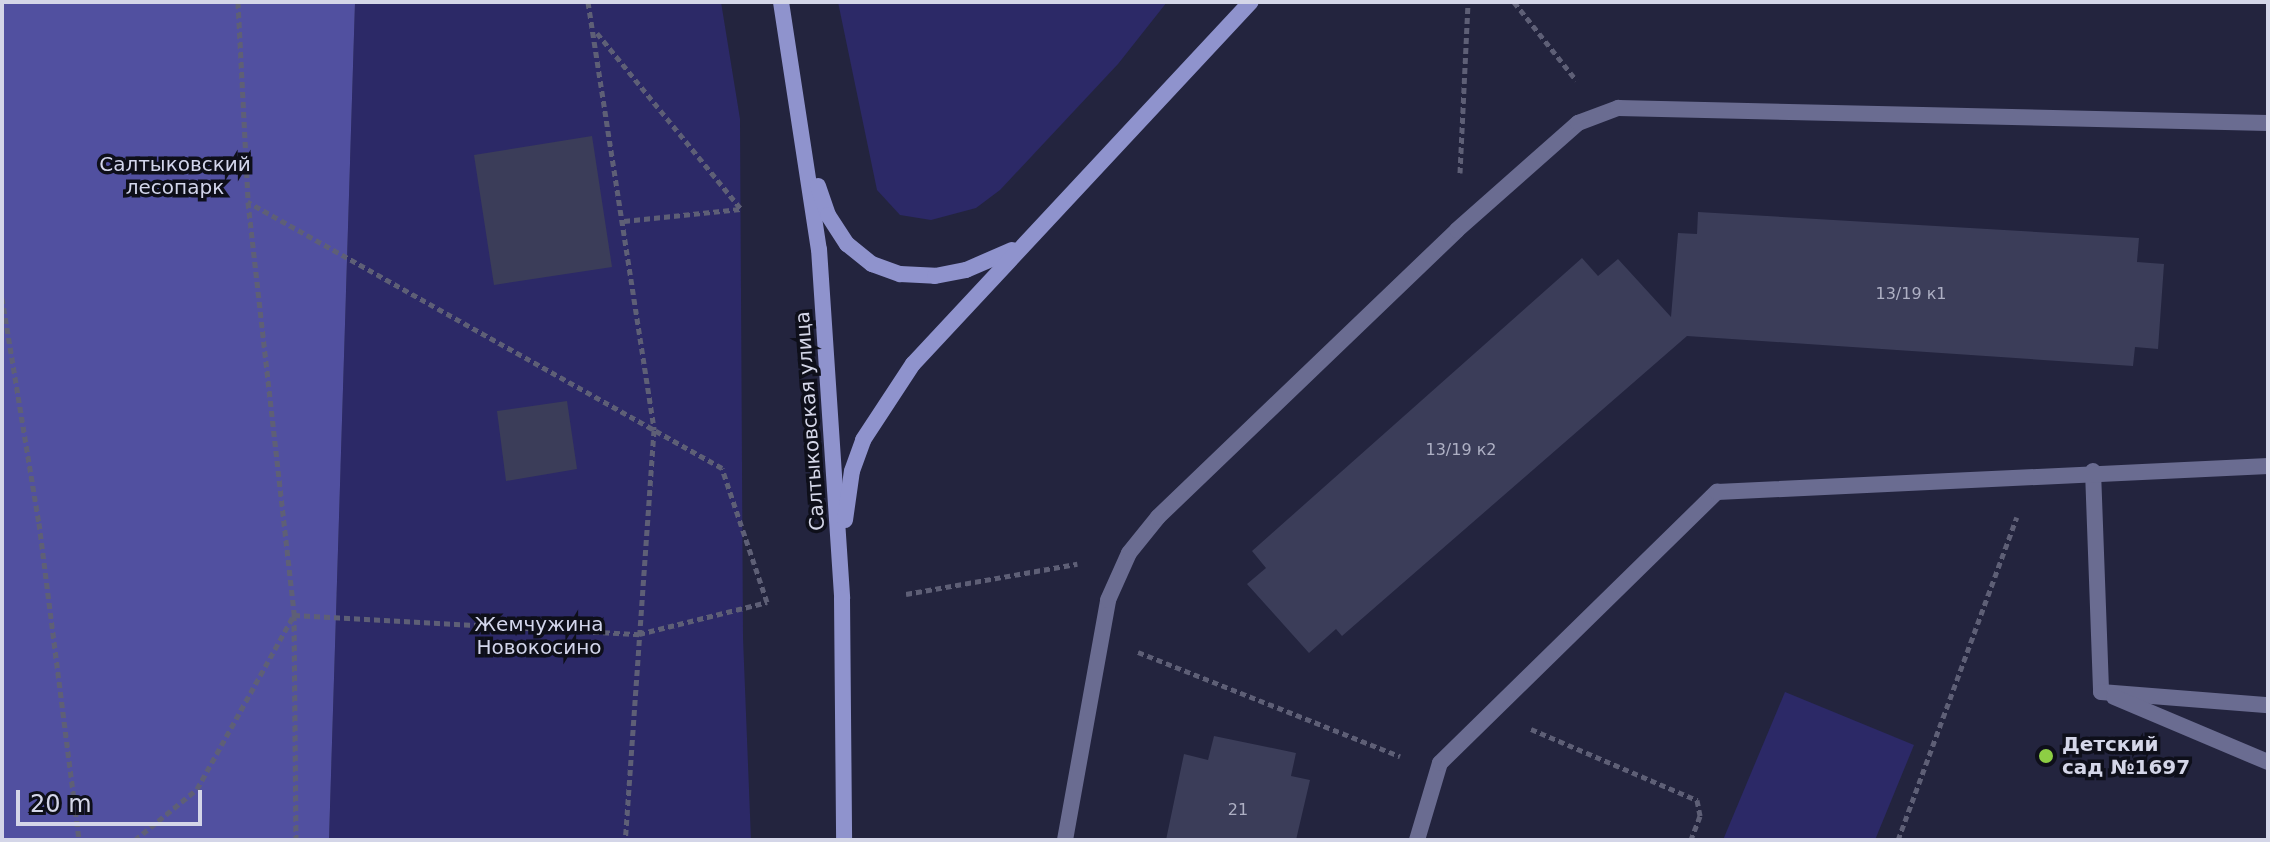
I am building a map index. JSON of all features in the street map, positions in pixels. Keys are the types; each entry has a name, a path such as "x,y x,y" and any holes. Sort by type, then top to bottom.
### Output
{"street":[{"name":"Салтыковская улица","path":"781,2 793,63 819,249 842,598 844,840"},
{"path":"1161,101 1232,2"},
{"path":"842,598 845,511 852,471 870,427 913,364 1251,2"},
{"path":"793,63 828,215 847,244 872,264 900,274 935,276 1002,257 1036,233"}],"lane":[{"path":"1065,840 1108,600 1129,553 1158,517 1457,230 1578,123 1603,113 1650,108 2268,123"},
{"path":"1417,840 1440,763 1717,492 2093,471 2268,466"},
{"path":"2093,471 2101,692"},
{"path":"2101,692 2268,705"},
{"path":"2101,692 2268,762"}],"path":[{"path":"238,2 248,202 294,615 296,840"},
{"path":"588,2 595,31 654,430 625,840"},
{"path":"1457,230 1468,2"},
{"path":"1514,2 1603,113"},
{"path":"595,31 741,209 624,221"},
{"path":"248,202 722,468 767,602 639,634 294,615"},
{"path":"2,298 39,523 79,840"},
{"path":"1898,840 2032,474"},
{"path":"906,594 999,581 1129,553"},
{"path":"135,840 197,789 294,615"},
{"path":"1101,637 1438,771"},
{"path":"1492,712 1697,800 1700,816 1691,840"}],"green space":[{"name":"Салтыковский лесопарк","path":"2,2 355,2 329,840 2,840"},
{"name":"Жемчужина Новокосино","path":"355,2 721,2 740,119 743,638 751,840 329,840"},
{"path":"838,2 1167,2 1118,64 1000,190 976,208 931,220 900,215 877,190"},
{"path":"1785,692 1914,745 1875,840 1723,840"}],"building":[{"path":"592,136 612,267 494,285 474,155"},
{"path":"1698,212 2139,238 2137,262 2164,264 2158,349 2135,347 2133,366 1687,336 1342,636 1336,629 1309,653 1247,584 1266,568 1252,551 1582,258 1598,276 1618,259 1671,317 1678,233 1697,234"},
{"path":"567,401 577,469 506,481 497,411"},
{"path":"1214,736 1296,753 1291,776 1310,780 1296,840 1166,840 1184,754 1208,760"}],"place":[{"name":"Детский сад №1697","path":"2046,756"}]}
